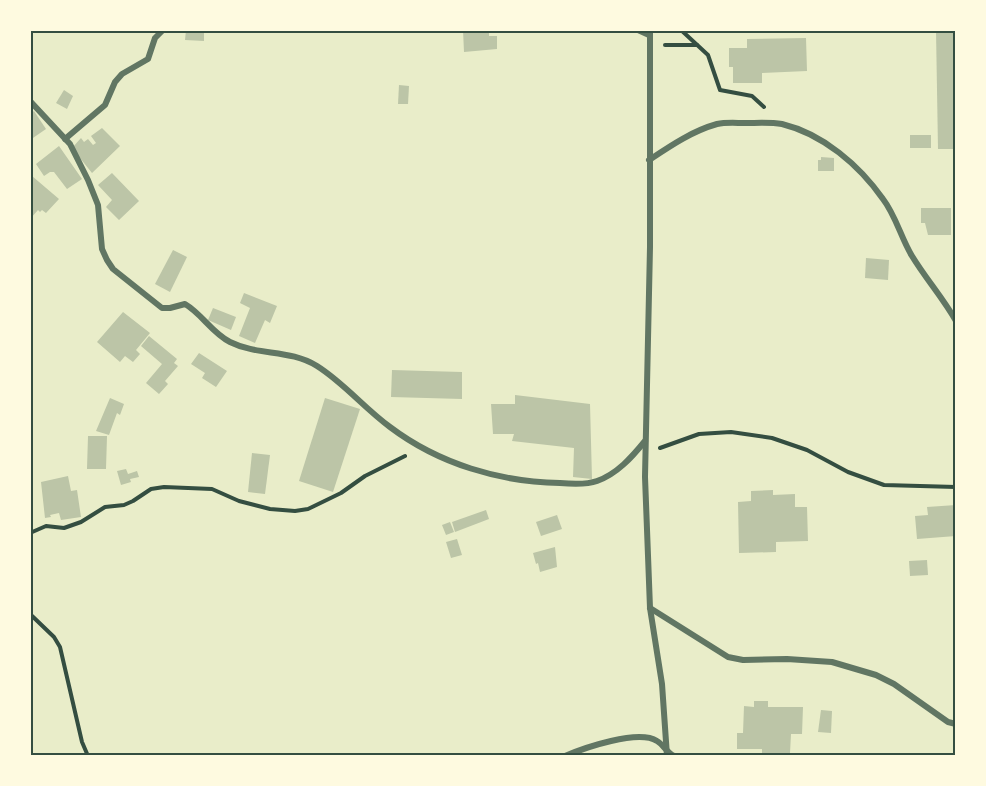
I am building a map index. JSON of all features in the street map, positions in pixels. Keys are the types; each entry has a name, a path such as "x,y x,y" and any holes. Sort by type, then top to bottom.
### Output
{"street":[{"path":"65,139 105,105 115,82 122,74 148,59 155,38 163,30"},
{"path":"638,30 650,33 650,246 645,454 650,609 662,684 667,754"},
{"path":"30,101 65,139 94,193 98,205 102,249 106,260 127,281 162,309 185,304 229,342 254,351 300,357 315,364 337,378 390,427 422,448 497,477 581,484 597,481 630,459 645,441"},
{"path":"649,160 681,138 718,124 781,124 816,137 838,152 884,199 895,219 902,240 944,299 956,321"},
{"path":"650,609 728,657 743,660 787,658 832,662 876,675 894,684 948,722 956,724"},
{"path":"566,756 608,742 640,737 656,740 667,754 674,756"}],"path":[{"path":"681,30 708,55 720,90 752,96 765,108"},
{"path":"650,45 697,45"},
{"path":"645,454 699,434 731,432 772,438 807,450 848,472 884,485 956,487"},
{"path":"30,533 46,526 64,528 81,522 105,507 134,501 151,489 164,487 212,489 238,501 270,509 295,511 308,509 341,494 365,476 422,448"},
{"path":"30,614 45,626 60,647 82,742 88,756"}],"building":[{"path":"186,30 204,30 204,41 185,40"},
{"path":"463,30 489,30 489,36 497,36 497,49 464,52"},
{"path":"936,30 956,30 956,149 938,149"},
{"path":"806,38 807,71 762,73 762,83 733,83 733,67 729,67 729,48 747,48 747,39"},
{"path":"399,85 409,86 408,104 398,104"},
{"path":"64,90 73,96 67,109 56,103"},
{"path":"34,111 46,129 30,140 30,114"},
{"path":"102,128 120,146 92,173 72,148 81,138 84,142 88,139 93,145 96,143 91,136"},
{"path":"910,135 931,135 931,148 910,148"},
{"path":"59,146 82,179 67,189 54,172 44,176 36,164"},
{"path":"821,157 834,158 834,171 818,171 818,160 821,160"},
{"path":"112,173 139,201 119,220 106,207 112,200 98,185"},
{"path":"32,176 59,199 46,213 38,210 30,219 30,179"},
{"path":"921,208 951,208 951,235 928,235 925,223 921,223"},
{"path":"173,250 187,257 170,292 155,284"},
{"path":"866,258 889,260 888,280 865,278"},
{"path":"244,293 277,306 270,323 265,320 255,343 239,336 250,308 240,303"},
{"path":"213,308 236,317 231,330 208,320"},
{"path":"123,312 150,333 136,350 140,354 133,362 125,356 120,362 97,342"},
{"path":"149,336 177,359 174,363 178,366 165,381 168,384 159,394 146,383 162,364 141,346"},
{"path":"199,353 227,371 216,387 202,378 205,373 191,364"},
{"path":"392,370 462,372 462,399 391,397"},
{"path":"515,395 590,404 592,479 573,477 574,448 512,441 514,434 493,434 491,404 515,404"},
{"path":"110,398 124,404 120,415 117,413 109,435 96,431"},
{"path":"325,398 360,409 333,492 299,481"},
{"path":"88,436 107,436 106,469 87,469"},
{"path":"252,453 270,455 265,494 248,492"},
{"path":"126,469 128,474 137,471 139,477 130,479 131,482 121,485 117,471"},
{"path":"68,476 71,491 77,490 81,517 61,520 59,513 45,518 41,482"},
{"path":"773,490 773,495 795,494 795,507 807,507 808,541 776,542 776,552 739,553 738,502 751,501 751,491"},
{"path":"956,505 956,536 917,539 915,516 928,515 927,507"},
{"path":"486,510 489,519 455,532 452,522"},
{"path":"557,515 562,529 541,536 536,522"},
{"path":"450,522 454,532 446,535 442,525"},
{"path":"457,539 462,555 451,558 446,542"},
{"path":"555,547 557,567 540,572 533,553"},
{"path":"927,560 928,575 910,576 909,561"},
{"path":"754,701 768,701 768,707 803,707 802,734 791,734 790,753 762,756 762,749 737,749 737,733 743,733 744,706 754,707"},
{"path":"821,710 832,711 831,733 818,732"}]}
